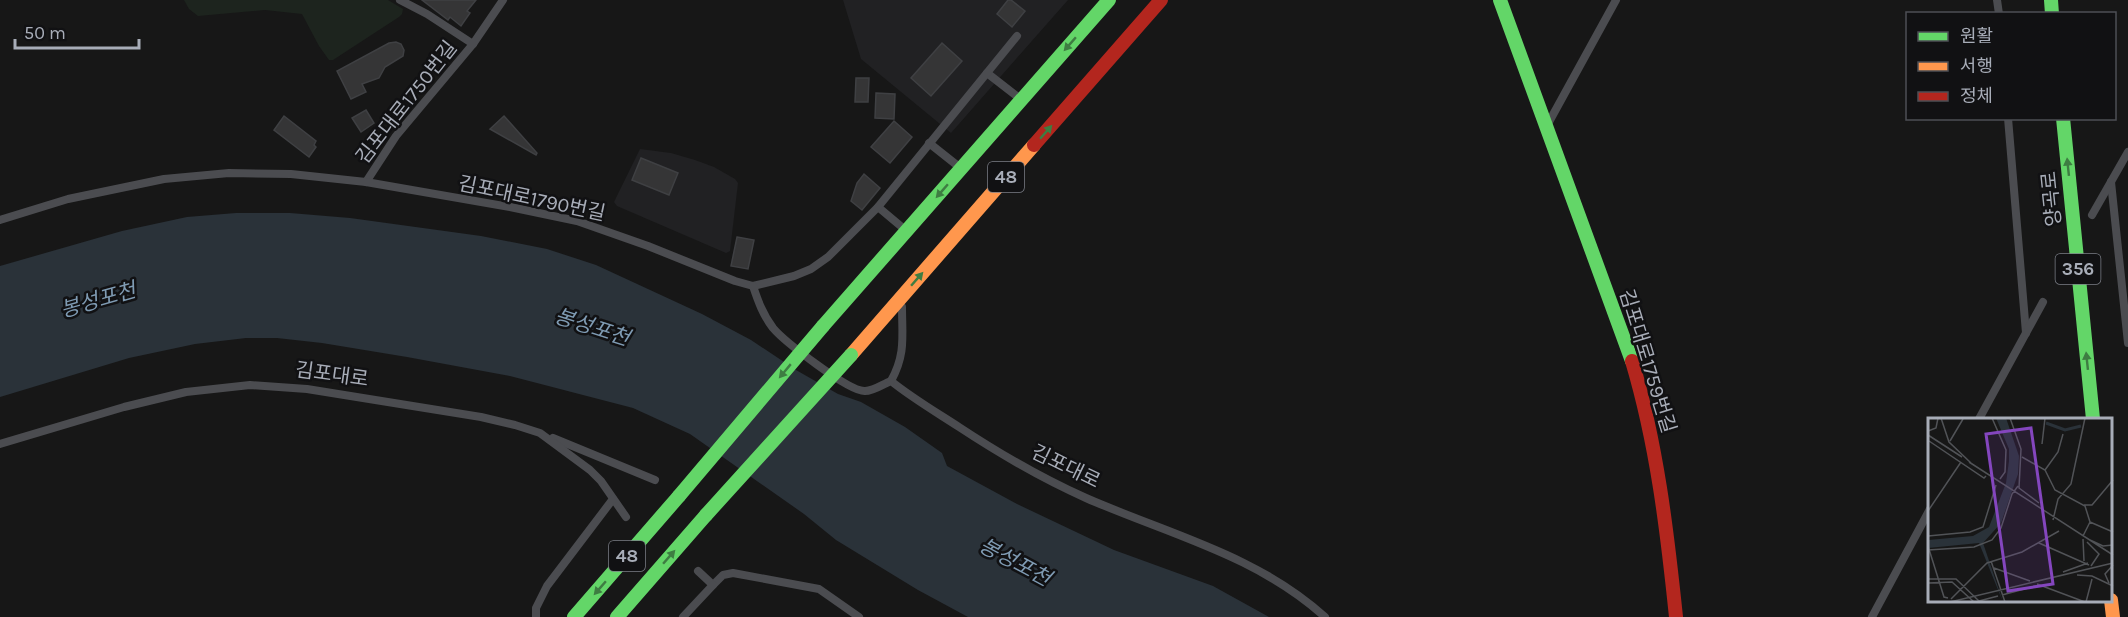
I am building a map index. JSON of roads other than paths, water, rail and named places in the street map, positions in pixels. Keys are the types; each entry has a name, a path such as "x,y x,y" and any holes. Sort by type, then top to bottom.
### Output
{"main road":[{"name":"48","path":"574,617 823,326 1109,0"},
{"name":"48","path":"617,617 851,355 1161,0"},
{"name":"김포대로1759번길","path":"1500,0 1630,356 1646,410 1665,520 1676,617"},
{"name":"양곡로","path":"2063,120 2093,418"},
{"path":"2111,602 2113,617"}],"lane":[{"name":"김포대로1750번길","path":"400,0 427,14 473,44"},
{"name":"김포대로1750번길","path":"366,182 396,136 473,44 503,0"},
{"path":"1547,126 1616,0"},
{"path":"901,297 903,355 900,366 891,381 865,391 849,386 780,334 766,317 753,286 794,276 811,269 828,257 878,207 1017,36"},
{"path":"987,73 1022,100"},
{"path":"2008,120 2026,333"},
{"path":"929,143 961,169"},
{"path":"2092,215 2128,152"},
{"name":"김포대로1790번길","path":"0,220 147,181 201,174 262,172 366,182 577,221 753,286"},
{"path":"2110,182 2128,344"},
{"path":"878,207 906,231"},
{"path":"1980,418 2043,302"},
{"name":"김포대로","path":"891,381 1020,466 1086,498 1243,562 1284,586 1325,617"},
{"name":"김포대로","path":"0,444 124,407 186,392 250,385 307,389 481,417 540,433 590,470 626,517"},
{"path":"540,433 654,480"},
{"path":"536,617 536,608 547,586 613,499"},
{"path":"1872,617 1928,513"},
{"path":"698,571 713,585"},
{"path":"683,617 723,575 733,573 819,589 859,617"}],"water":[{"name":"봉성포천","path":"236,213 290,213 350,218 481,236 547,249 596,265 702,314 751,340 838,394 861,402 905,427 942,453 947,466 1017,504 1114,550 1213,586 1269,617 968,617 918,590 836,540 804,514 690,434 633,408 510,376 407,357 322,343 277,338 246,338 195,344 129,358 0,397 0,266 122,231 187,217"}]}
